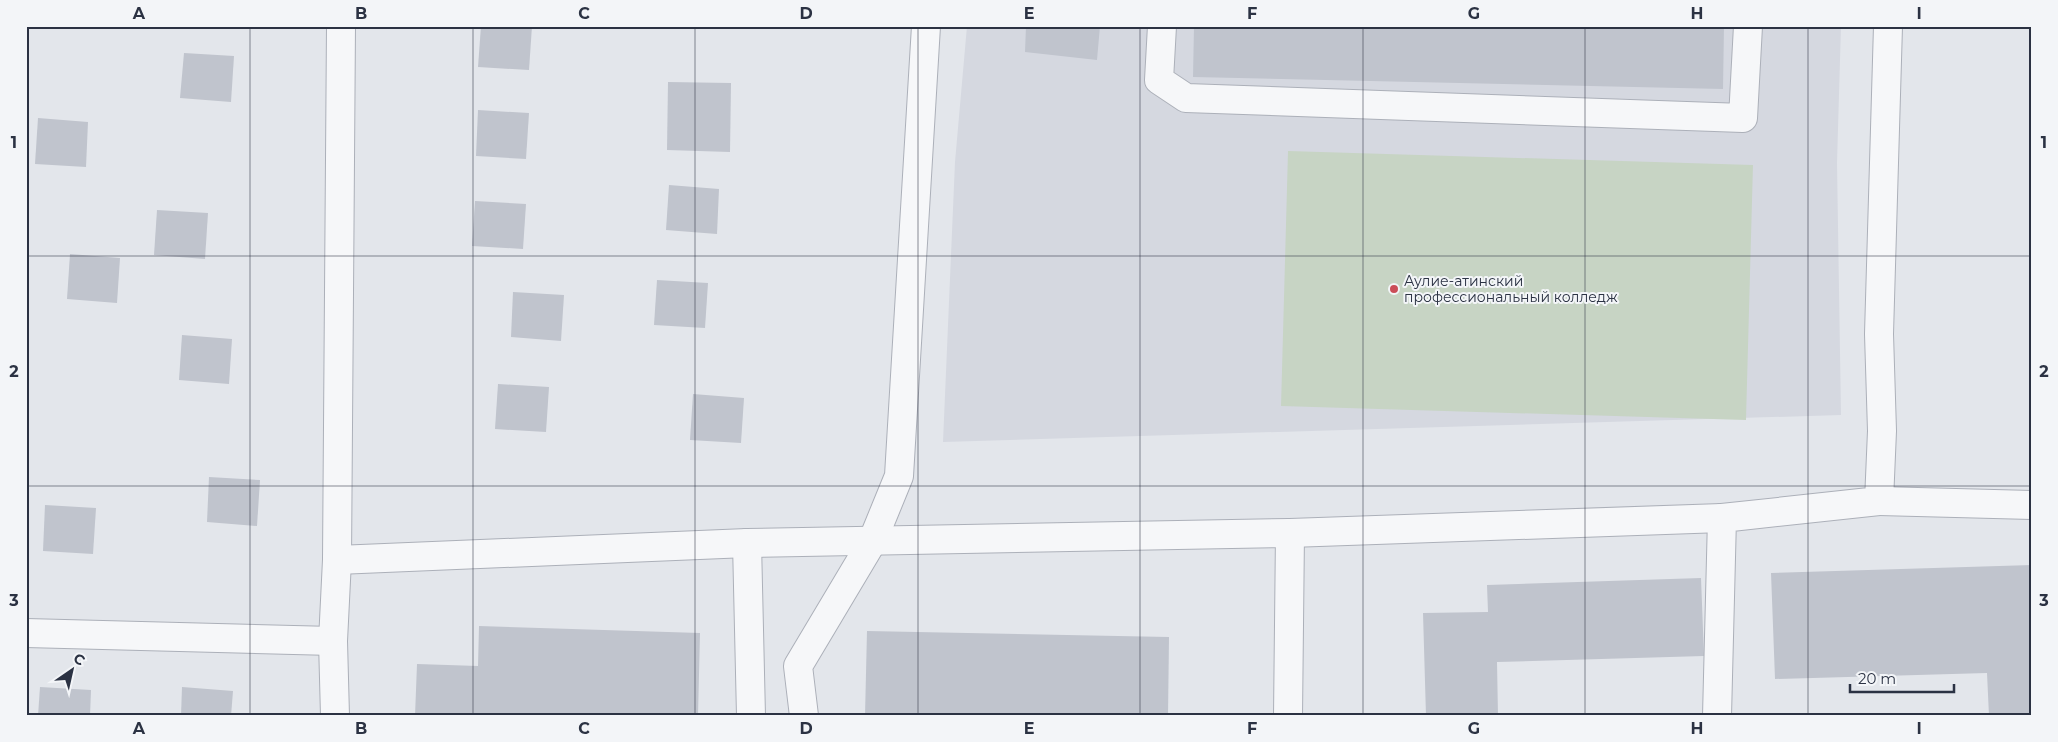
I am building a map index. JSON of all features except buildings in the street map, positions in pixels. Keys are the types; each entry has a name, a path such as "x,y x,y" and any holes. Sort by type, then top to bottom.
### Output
{"street":[{"path":"334,716 333,641 337,560 341,26"},
{"path":"804,716 798,666 872,542 899,476 926,26"},
{"path":"1162,26 1159,80 1186,98 1742,118 1748,26"},
{"path":"1879,501 1882,431 1879,334 1888,26"},
{"path":"337,560 747,543 1290,533 1722,518 1879,501 2032,506"},
{"path":"1717,716 1722,518"},
{"path":"1288,716 1290,533"},
{"path":"747,543 751,716"},
{"path":"26,633 333,641"}],"shaded area":[{"name":"Аулие-атинский профессиональный колледж","path":"967,26 1841,26 1837,163 1841,415 943,442 955,162"}],"green space":[{"path":"1288,151 1753,165 1746,420 1281,406"}],"place":[{"name":"Аулие-атинский профессиональный колледж","path":"1394,289"}]}
